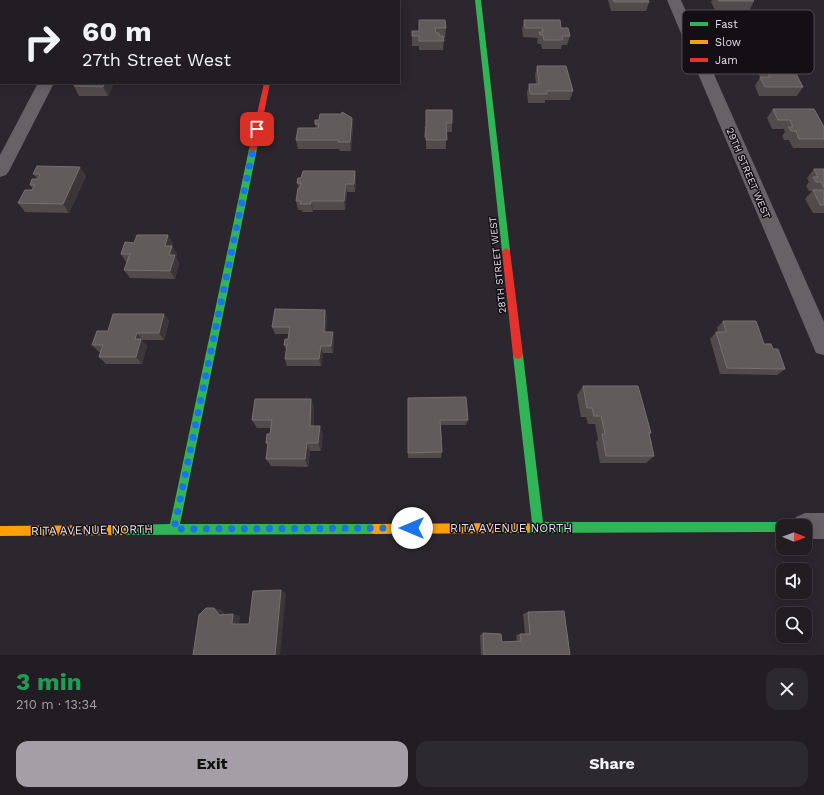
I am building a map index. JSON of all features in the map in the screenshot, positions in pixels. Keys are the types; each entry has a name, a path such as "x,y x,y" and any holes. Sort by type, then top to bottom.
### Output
{"street":[{"name":"28TH STREET WEST","path":"478,0 538,528"},
{"name":"29TH STREET WEST","path":"674,0 682,18"},
{"name":"29TH STREET WEST","path":"706,74 824,346"},
{"path":"0,171 45,84"},
{"path":"174,529 266,84"},
{"path":"812,526 824,526"},
{"name":"RITA AVENUE NORTH","path":"0,531 776,527"}],"building":[{"path":"613,0 648,0 649,2 614,2"},
{"path":"718,0 753,0 754,1 719,1"},
{"path":"419,20 445,20 446,28 435,28 436,33 439,33 439,36 443,36 444,41 419,41 419,36 412,36 412,31 419,31"},
{"path":"524,20 560,20 561,28 568,28 570,36 562,36 563,40 544,40 543,35 540,35 539,32 543,32 542,28 525,28"},
{"path":"537,66 566,66 573,91 547,91 547,94 530,94 529,84 539,84"},
{"path":"768,74 796,74 803,87 765,87 760,77 770,77"},
{"path":"75,84 104,84 103,87 74,86"},
{"path":"773,109 814,109 824,127 824,139 799,139 796,131 791,131 788,127 793,127 790,120 778,120"},
{"path":"426,110 452,110 452,123 446,123 447,140 426,140"},
{"path":"342,112 352,118 350,142 338,142 339,140 296,140 298,128 318,128 319,124 315,124 315,120 319,120 320,114 342,114"},
{"path":"37,166 80,167 63,204 18,203 25,190 32,190 35,185 30,185 32,179 38,179 40,174 33,174"},
{"path":"814,169 824,169 824,188 821,182 816,182 813,177 818,177"},
{"path":"303,171 355,171 354,184 346,184 344,201 311,201 311,204 300,204 301,201 296,201 298,188 300,188 301,183 297,183 298,178 301,178"},
{"path":"813,190 824,190 824,205 820,205"},
{"path":"137,235 168,235 165,246 172,246 169,255 175,255 170,271 124,270 130,254 121,254 125,242 134,243"},
{"path":"275,309 325,310 324,332 333,332 331,346 321,346 319,359 285,359 287,345 284,345 285,339 288,339 290,327 272,327"},
{"path":"113,314 164,314 159,333 137,333 135,339 141,339 136,357 99,357 103,345 92,345 97,331 108,331"},
{"path":"723,321 756,321 764,344 771,344 773,349 778,349 785,369 727,368 716,332 726,332"},
{"path":"583,386 638,386 651,433 649,433 654,456 606,456 602,434 605,434 601,416 594,416 592,408 587,408"},
{"path":"466,397 468,420 440,420 442,452 408,453 408,398"},
{"path":"255,399 311,399 310,426 320,426 318,443 307,443 305,459 266,459 268,443 266,443 267,434 270,434 272,420 252,420"},
{"path":"281,590 275,655 193,655 199,615 206,608 214,608 219,615 233,614 232,624 249,624 253,591"},
{"path":"564,611 570,655 484,655 483,633 501,634 502,642 521,641 520,634 530,634 528,612"}],"traffic: fast":[{"path":"478,0 506,251"},
{"path":"174,529 253,149"},
{"path":"518,355 538,528"},
{"path":"525,528 776,527"},
{"path":"125,530 375,529"}],"traffic: slow":[{"path":"375,529 525,528"},
{"path":"0,531 125,530"}],"traffic: jam":[{"path":"253,149 267,84"},
{"path":"506,251 518,355"}],"route":[{"path":"257,129 174,529 412,528"}]}
